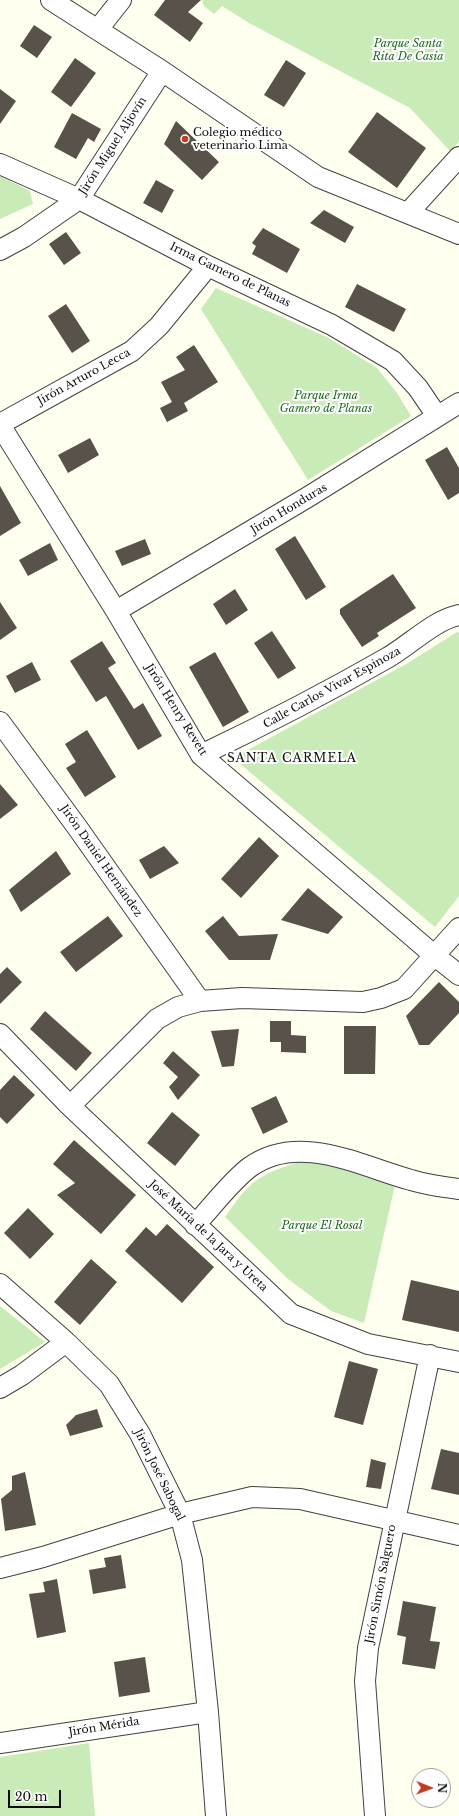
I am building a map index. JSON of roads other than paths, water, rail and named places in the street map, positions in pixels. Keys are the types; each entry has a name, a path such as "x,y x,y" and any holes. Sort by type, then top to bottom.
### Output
{"street":[{"path":"51,0 162,70 318,177 459,234"},
{"path":"98,29 121,0"},
{"name":"Jirón Miguel Aljovín","path":"0,250 37,228 80,199 162,70"},
{"path":"408,213 459,157"},
{"name":"Irma Gamero de Planas","path":"0,164 80,199 208,266 332,325 393,362 418,388 436,416"},
{"path":"37,228 48,206 46,193 42,183"},
{"name":"Jirón Arturo Lecca","path":"0,425 132,351 159,326 208,266"},
{"name":"Jirón Honduras","path":"116,611 308,497 459,403"},
{"name":"Jirón Henry Revett","path":"0,425 116,611 201,755 459,975"},
{"name":"Calle Carlos Vivar Espinoza","path":"201,755 267,724 326,693 399,652 455,613"},
{"name":"Jirón Daniel Hernández","path":"0,722 77,827 200,1001"},
{"path":"70,1106 157,1019 178,1008 200,1001 242,998 363,1002 375,999 404,989 459,928"},
{"name":"José María de la Jara y Ureta","path":"0,1034 70,1106 291,1314 368,1344 459,1362"},
{"path":"195,1225 250,1168 271,1156 303,1151 331,1155 429,1185 459,1189"},
{"name":"Jirón José Sabogal","path":"0,1284 66,1342 109,1384 140,1434 180,1514 192,1560 208,1712 216,1816"},
{"path":"0,1388 22,1375 66,1342"},
{"name":"Jirón Simón Salguero","path":"375,1816 365,1681 368,1648 430,1356"},
{"path":"0,1568 43,1557 180,1514 252,1497 300,1499 394,1522 459,1535"},
{"name":"Jirón Mérida","path":"0,1744 208,1712"}],"place":[{"name":"Colegio médico veterinario Lima","path":"185,139"}],"district":[{"name":"SANTA CARMELA","path":"292,759"}],"park label":[{"name":"Parque Santa Rita De Casia","path":"408,50"},
{"name":"Parque Irma Gamero de Planas","path":"326,402"},
{"name":"Parque El Rosal","path":"322,1226"}]}
